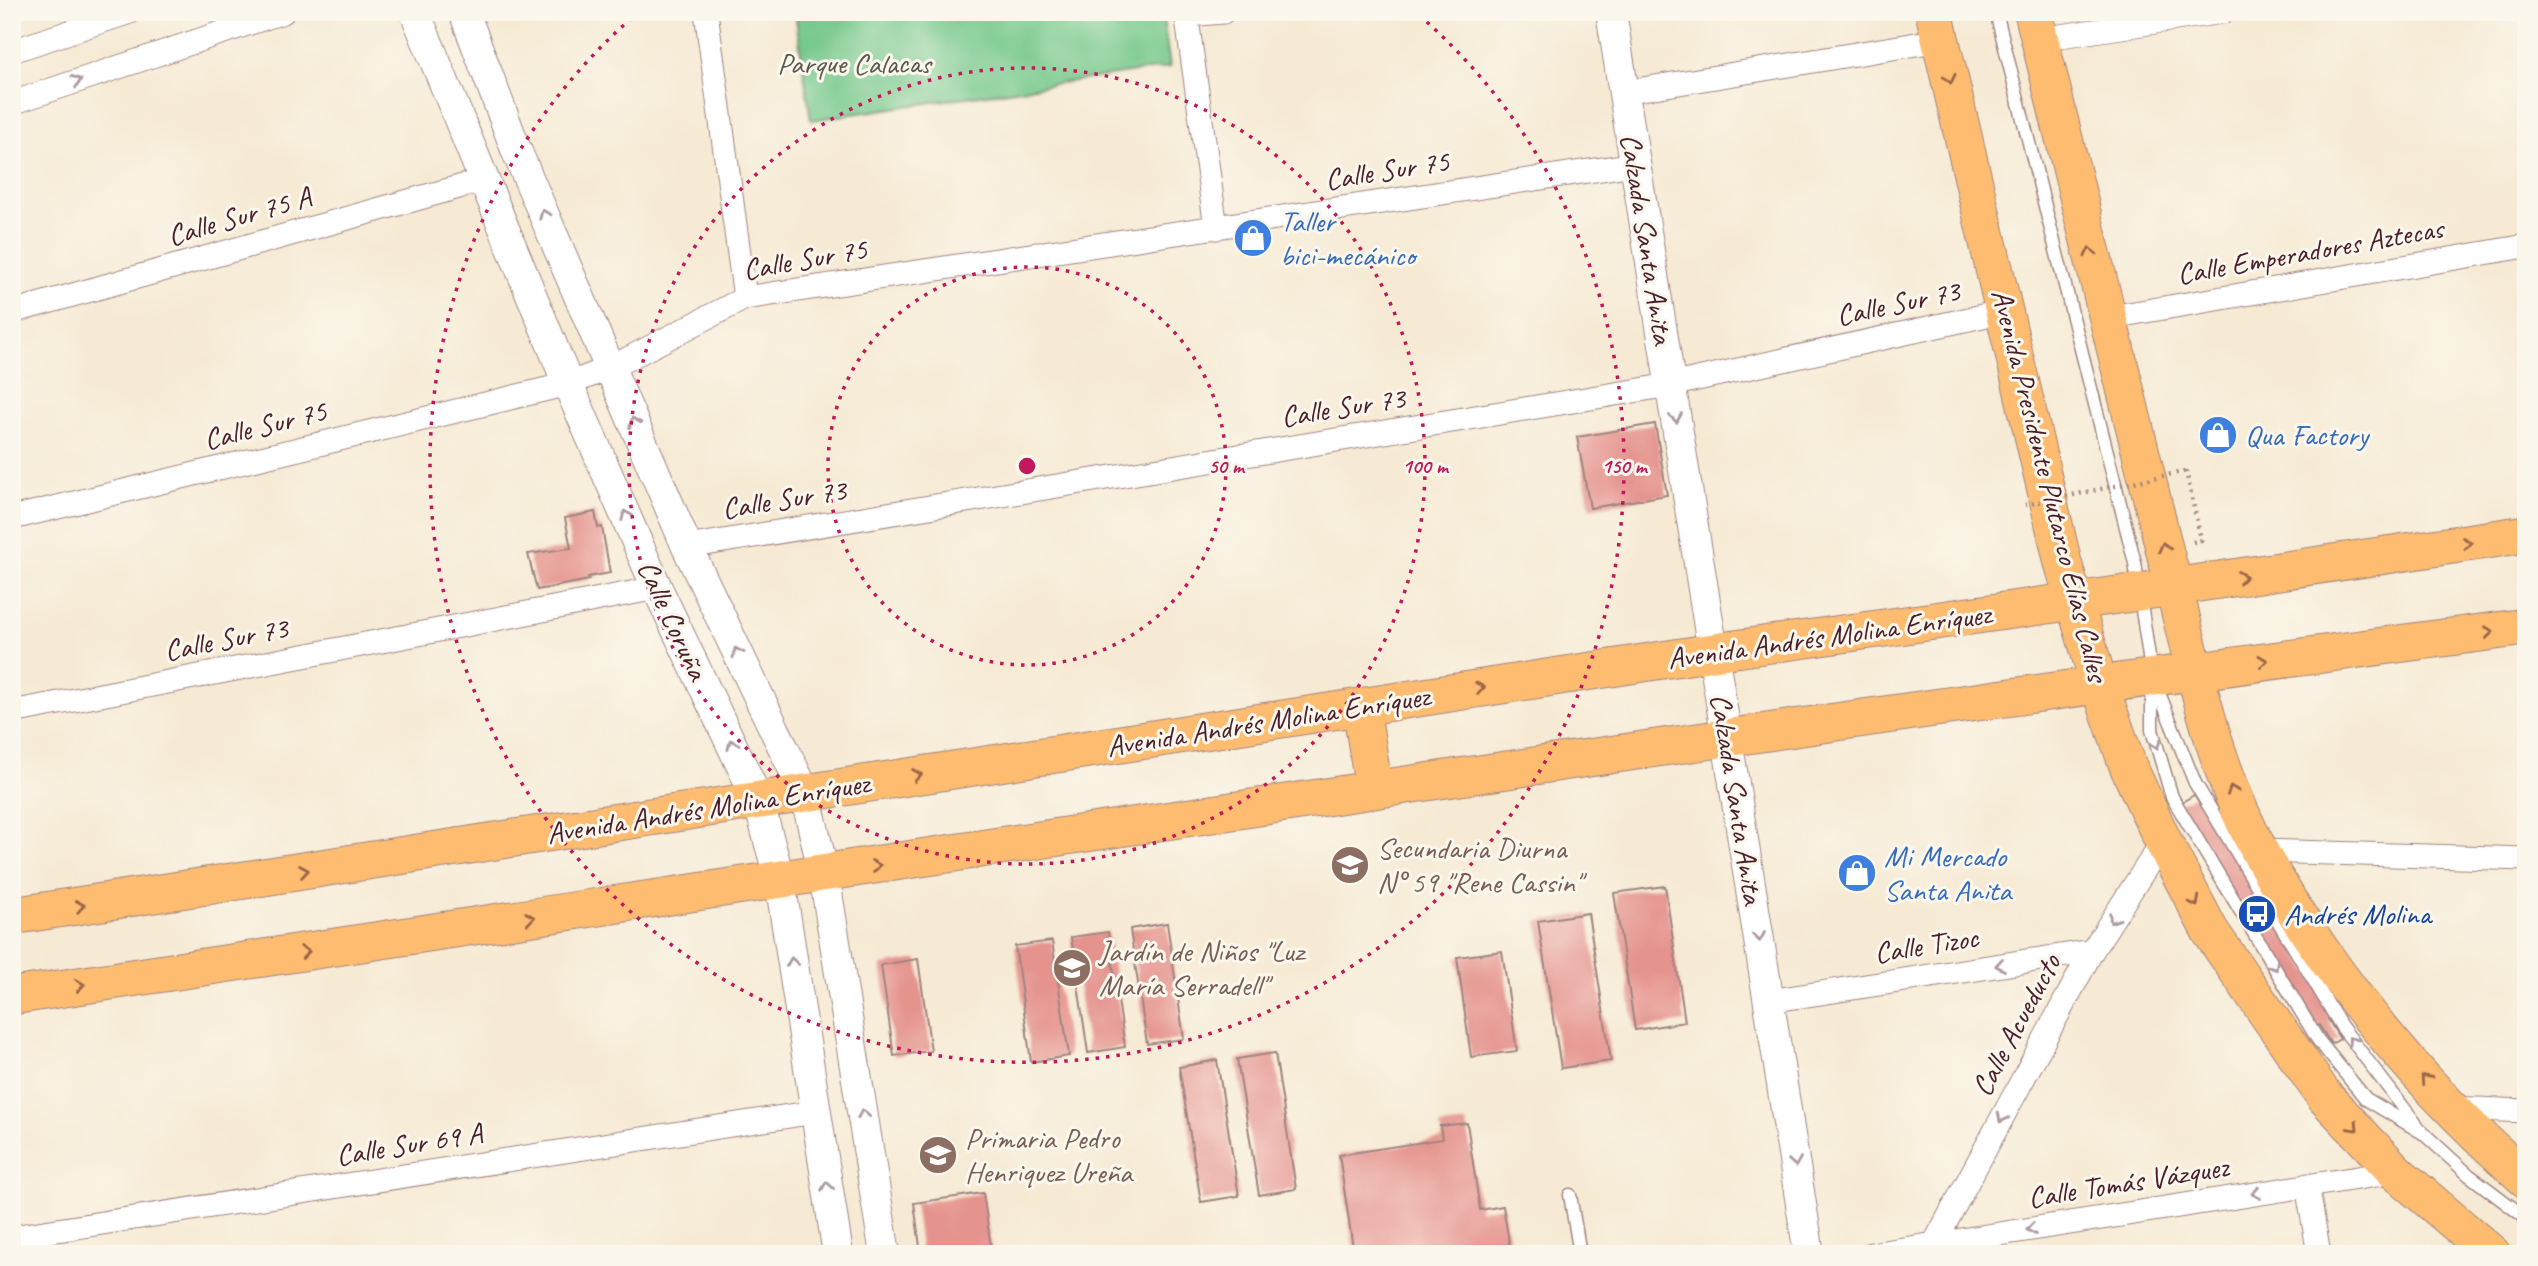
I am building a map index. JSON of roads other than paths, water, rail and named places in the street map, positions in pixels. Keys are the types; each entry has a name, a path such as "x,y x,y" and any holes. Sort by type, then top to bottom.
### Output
{"main road":[{"name":"Avenida Presidente Plutarco Elías Calles","path":"1938,26 2063,563 2099,684 2128,766 2210,931 2325,1097 2396,1172 2492,1254"},
{"path":"2036,26 2105,318 2157,590 2196,670 2215,743 2236,800 2259,851 2325,958 2373,1021 2451,1108 2526,1179"},
{"name":"Avenida Andrés Molina Enríquez","path":"12,916 1714,652 2157,590 2526,534"},
{"path":"12,996 1727,737 2196,670 2526,627"},
{"path":"1362,706 1374,790"}],"street":[{"path":"12,51 130,12"},
{"path":"12,103 283,12"},
{"name":"Calle Coruña","path":"415,12 568,384 657,588 758,800 780,881 838,1254"},
{"name":"Calle Coruña","path":"464,12 517,152 687,547 805,793 824,874 885,1254"},
{"path":"706,12 745,298"},
{"path":"1216,228 1186,14 1223,12"},
{"name":"Calzada Santa Anita","path":"1611,12 1810,1254"},
{"path":"2036,26 2222,12"},
{"path":"1624,92 1938,26"},
{"name":"Calle Sur 75","path":"12,519 568,384 610,368 745,298 1635,164"},
{"name":"Calle Sur 75 A","path":"12,312 484,180"},
{"name":"Calle Emperadores Aztecas","path":"2105,318 2526,246"},
{"name":"Calle Sur 73","path":"687,547 1670,385 2005,311"},
{"name":"Calle Sur 73","path":"12,712 657,588"},
{"name":"Calle Acueducto","path":"1934,1244 2092,951 2163,841"},
{"path":"2259,851 2526,859"},
{"name":"Calle Tizoc","path":"1769,1001 2092,951"},
{"path":"2451,1108 2526,1111"},
{"name":"Calle Sur 69 A","path":"12,1237 815,1112"},
{"name":"Calle Tomás Vázquez","path":"1871,1254 2396,1172"},
{"path":"2307,1185 2319,1254"}],"lane":[{"path":"1996,12 2132,550 2157,590 2152,730 2172,797 2318,1040 2366,1099 2423,1133"},
{"path":"2152,677 2195,783 2341,1026 2423,1133 2469,1175 2526,1218"},
{"path":"1570,1195 1580,1254"}],"place":[{"name":"Taller bici-mecánico","path":"1253,238"},
{"name":"Qua Factory","path":"2218,435"},
{"name":"Secundaria Diurna N° 59 \"Rene Cassin\"","path":"1350,865"},
{"name":"Mi Mercado Santa Anita","path":"1857,873"},
{"name":"Andrés Molina","path":"2257,914"},
{"name":"Jardín de Niños \"Luz María Serradell\"","path":"1072,968"},
{"name":"Primaria Pedro Henriquez Ureña","path":"938,1155"}],"park label":[{"name":"Parque Calacas","path":"854,63"}]}
